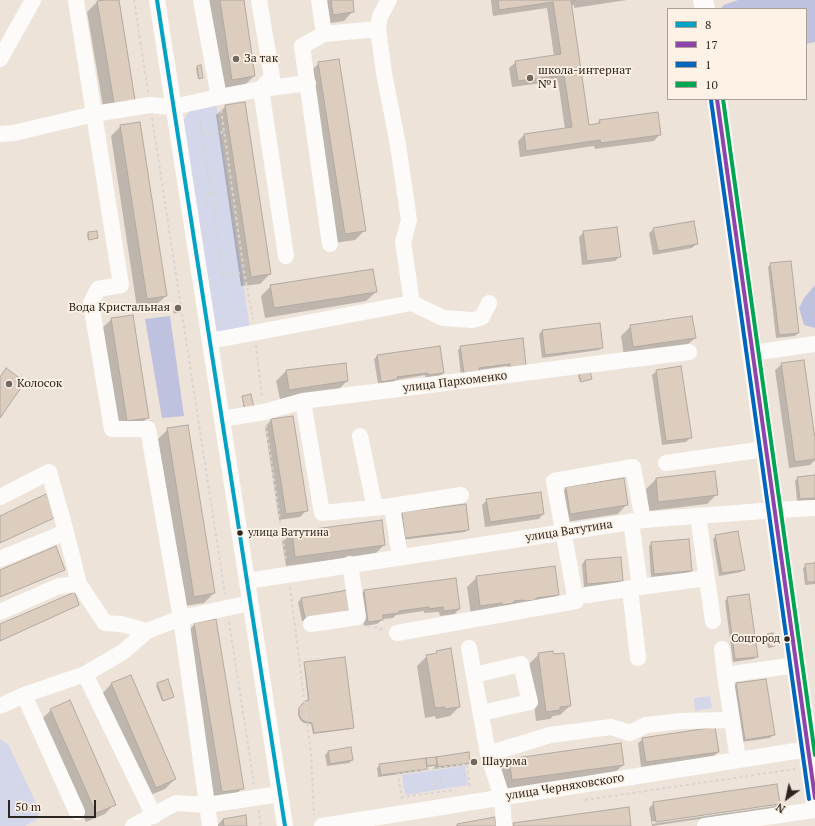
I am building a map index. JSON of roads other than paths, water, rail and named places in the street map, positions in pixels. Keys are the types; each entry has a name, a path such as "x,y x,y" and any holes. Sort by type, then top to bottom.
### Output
{"main road":[{"path":"717,100 796,665 807,755 815,798"}],"street":[{"path":"0,59 33,0"},
{"path":"157,0 285,826"},
{"path":"201,0 219,97"},
{"path":"259,0 272,77 261,89"},
{"path":"319,0 324,34"},
{"path":"389,0 380,16 378,29 384,73 398,145 410,220 403,242 412,303"},
{"path":"76,1 121,285 98,289 91,303 112,429 148,429 182,618 210,826"},
{"path":"330,244 302,46 324,34 378,29"},
{"path":"0,134 14,133 94,114 150,105 173,107 261,89 308,83"},
{"path":"261,89 286,256"},
{"path":"210,341 412,303 443,318 473,320 482,317 489,303"},
{"path":"752,353 815,344"},
{"name":"улица Пархоменко","path":"222,419 264,412 303,402 689,352"},
{"path":"303,402 322,513 392,506 461,495"},
{"path":"360,436 375,508"},
{"path":"666,463 765,449"},
{"path":"397,633 576,601 554,481 633,467 637,520 635,588 638,658"},
{"path":"0,497 48,472 66,532 79,584 105,623 120,624 147,631"},
{"path":"392,506 400,557"},
{"name":"улица Ватутина","path":"247,580 637,520 815,508"},
{"path":"698,516 713,621"},
{"path":"0,559 66,532"},
{"path":"311,624 358,617 350,564"},
{"path":"587,595 707,578"},
{"path":"0,612 59,586 79,584"},
{"path":"0,706 24,695 85,674 123,652 147,631 182,618 250,603"},
{"path":"469,648 488,754 502,797 504,826"},
{"path":"722,649 724,675 738,760"},
{"path":"474,675 521,664 530,702 481,714"},
{"path":"724,675 796,665"},
{"path":"85,674 154,816"},
{"path":"24,695 77,812"},
{"path":"488,754 550,735 611,727 630,733 646,725 681,721 732,720"},
{"name":"улица Черняховского","path":"318,822 399,813 471,795 502,797 738,760 807,755"},
{"path":"133,826 176,803 207,805 280,794"},
{"path":"705,826 815,810"}],"place":[{"name":"За так","path":"236,59"},
{"name":"школа-интернат №1","path":"530,78"},
{"name":"Вода Кристальная","path":"178,308"},
{"name":"Колосок","path":"9,384"},
{"name":"улица Ватутина","path":"240,533"},
{"name":"Соцгород","path":"787,639"},
{"name":"Шаурма","path":"474,762"}]}
